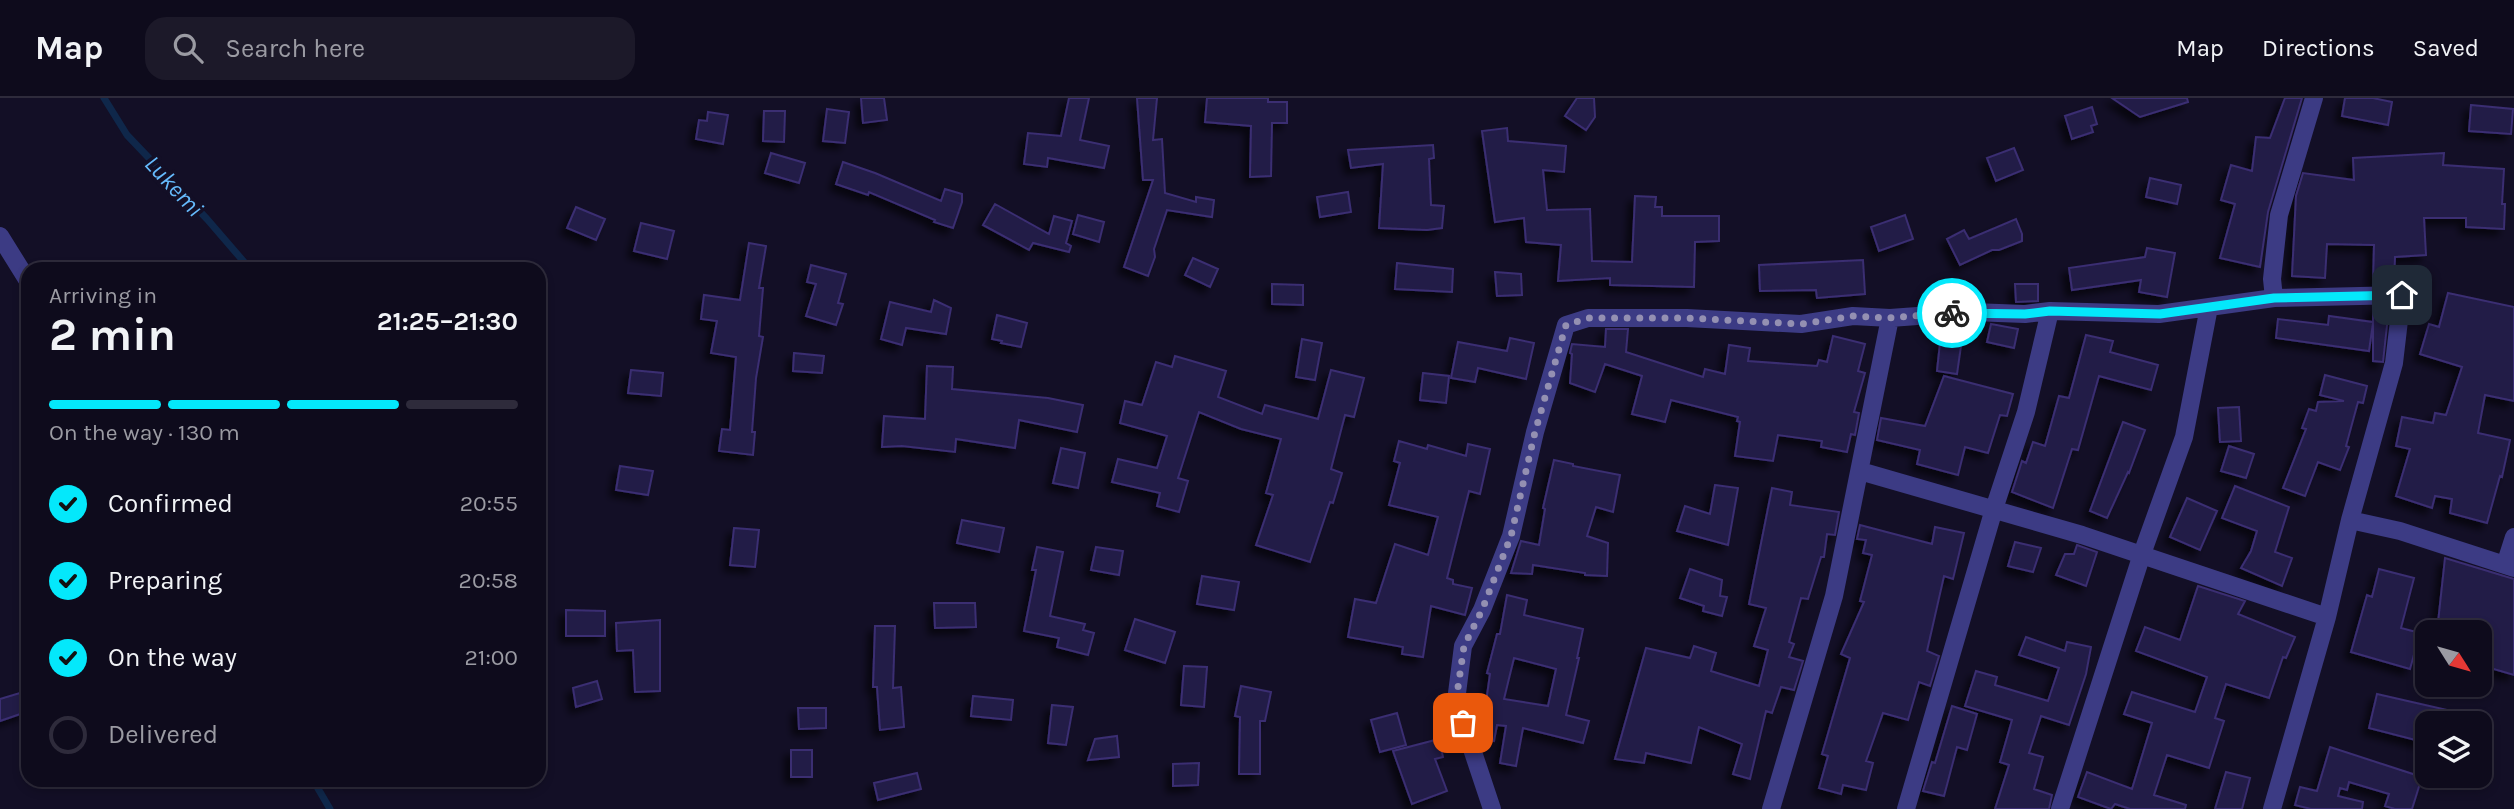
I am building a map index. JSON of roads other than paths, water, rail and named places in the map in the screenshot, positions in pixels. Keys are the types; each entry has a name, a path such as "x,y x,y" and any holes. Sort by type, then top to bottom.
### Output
{"street":[{"path":"2274,298 2272,279 2279,215 2314,98"},
{"path":"0,236 21,270"},
{"path":"1492,809 1456,701 1464,646 1482,610 1511,536 1535,432 1566,325 1588,318 1687,318 1801,324 1853,316 1889,318 1972,312 2160,314 2274,298 2402,295 2394,363 2350,520 2327,617 2272,809"},
{"path":"2060,809 2142,554 2184,437 2209,307"},
{"path":"1906,809 1994,509 2026,412 2050,311"},
{"path":"1771,809 1834,596 1889,318"},
{"path":"1860,471 2142,554 2327,617"},
{"path":"2350,520 2400,531 2509,566 2514,537"}],"waterway":[{"name":"Lukemi","path":"104,98 127,135 244,262"},
{"name":"Lukemi","path":"317,787 330,809"}]}
